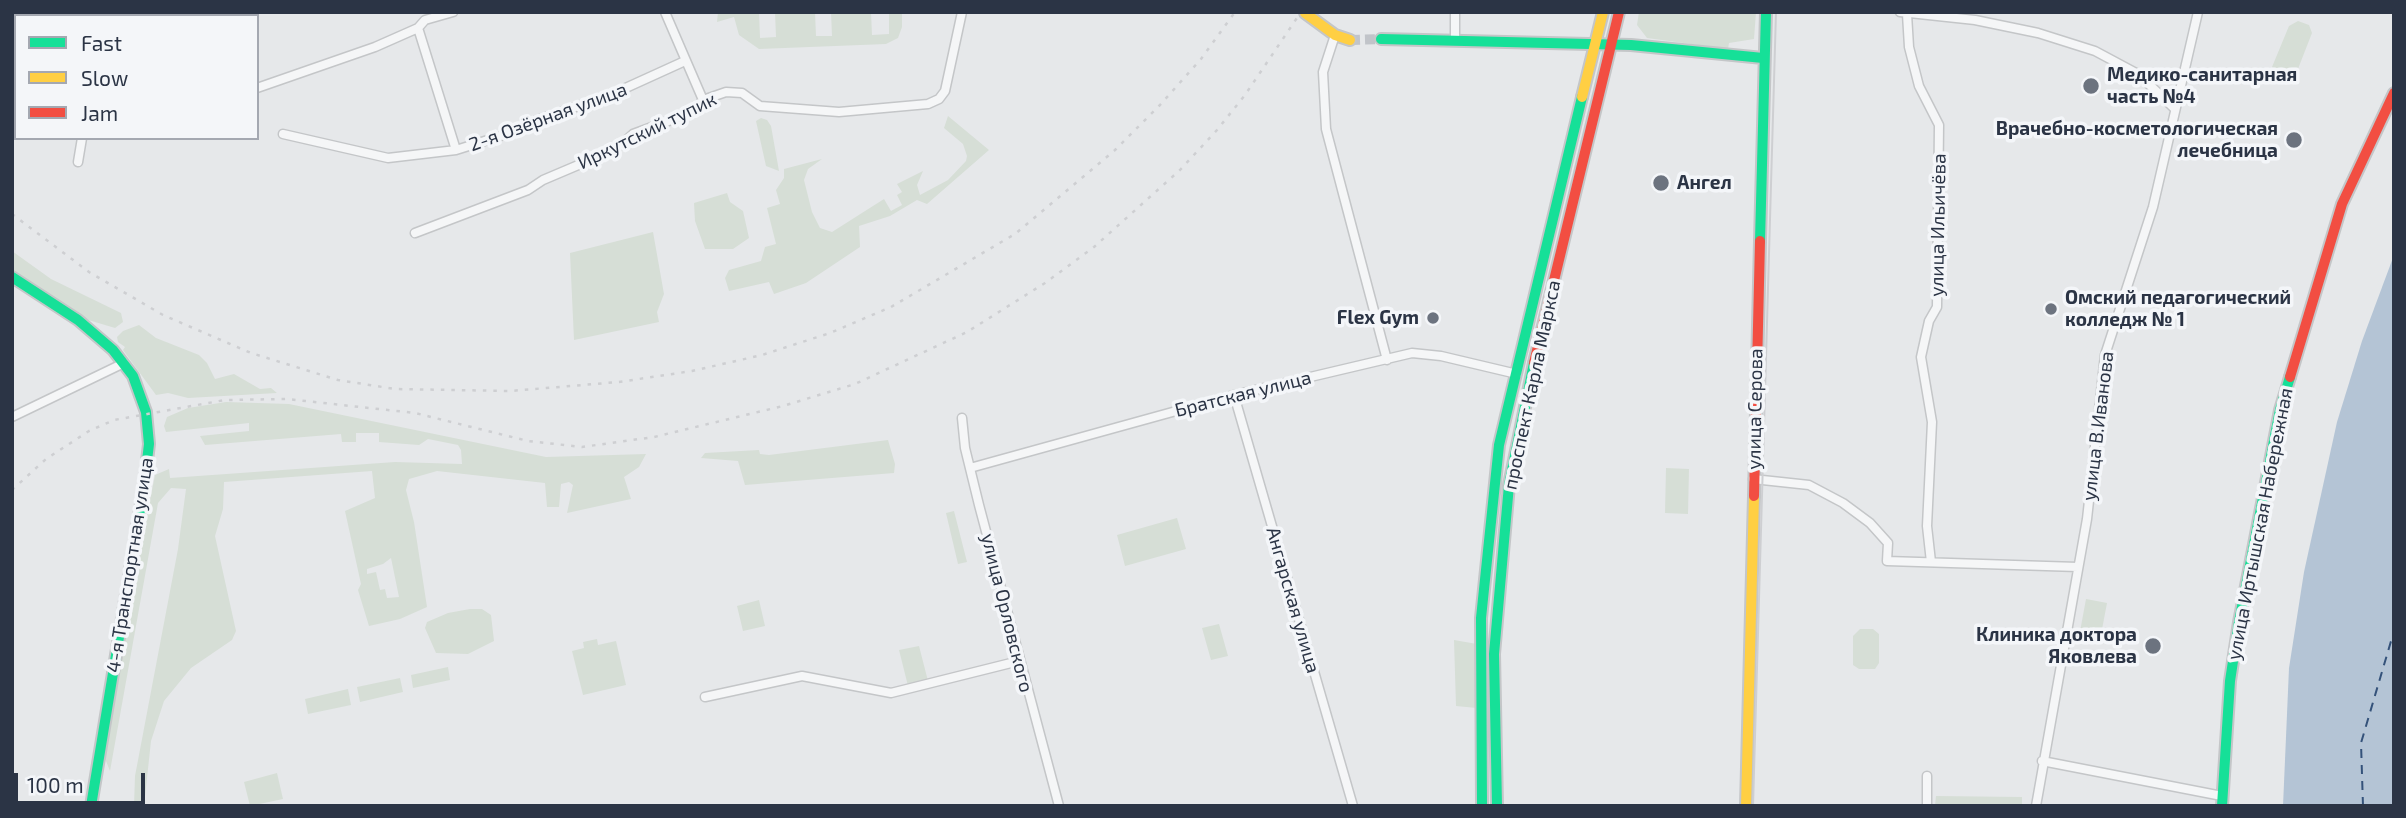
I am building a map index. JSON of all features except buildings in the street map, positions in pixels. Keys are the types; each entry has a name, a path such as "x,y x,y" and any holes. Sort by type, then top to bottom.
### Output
{"main road":[{"name":"проспект Карла Маркса","path":"1482,806 1482,605 1499,445 1603,12"},
{"name":"проспект Карла Маркса","path":"1497,806 1494,654 1509,485 1524,407 1619,12"},
{"name":"улица Серова","path":"1746,806 1766,12"},
{"path":"1305,13 1335,35 1350,40"},
{"path":"1381,39 1510,40 1763,58"},
{"name":"улица Иртышская Набережная","path":"2222,801 2229,693 2239,622 2259,507 2286,389 2342,204 2354,172 2394,93"},
{"name":"4-я Транспортная улица","path":"12,277 100,337 124,363 139,388 146,412 149,444 92,806"}],"street":[{"path":"259,87 288,75 312,71 418,28 424,16 453,12"},
{"path":"665,12 703,100"},
{"name":"Иркутский тупик","path":"415,233 528,190 543,180 616,149 633,134 693,112 703,100 726,92 742,93 760,106 839,112 929,104 939,99 945,91 962,12"},
{"path":"1455,12 1455,40"},
{"name":"улица В.Иванова","path":"2036,806 2087,519 2105,355 2153,207 2198,12"},
{"path":"1904,13 1975,20 2037,33 2095,51 2138,74 2174,108"},
{"name":"улица Ильичёва","path":"1904,13 1909,47 1920,86 1939,125 1937,307 1929,320 1921,357 1932,422 1927,526 1931,562"},
{"path":"418,28 456,150"},
{"path":"1335,35 1323,72 1325,129 1387,359"},
{"name":"2-я Озёрная улица","path":"282,134 388,158 456,150 529,128 537,120 608,96 685,61"},
{"path":"78,162 82,140"},
{"name":"Братская улица","path":"970,468 1234,395 1387,359 1423,354 1517,374"},
{"path":"12,417 124,363"},
{"name":"Ангарская улица","path":"1234,395 1353,806"},
{"name":"улица Орловского","path":"962,418 970,468 1059,806"},
{"path":"1753,480 1809,485 1843,503 1870,523 1888,543 1888,561 2078,568"},
{"path":"705,697 802,676 891,693 1019,661"},
{"path":"2042,761 2222,801"},
{"path":"1927,776 1927,806"}],"shaded area":[{"path":"718,12 759,12 760,38 776,37 775,12 815,12 816,36 832,36 831,12 871,12 872,35 889,34 889,12 902,12 902,27 898,38 886,44 759,49 739,35 734,17 717,22"},
{"path":"1639,12 1756,12 1754,39 1729,43 1728,49 1647,38 1637,25"},
{"path":"2298,21 2309,25 2312,33 2296,74 2287,79 2275,75 2272,67 2289,26"},
{"path":"948,116 989,150 927,204 917,200 890,216 859,226 860,247 806,283 774,294 769,282 729,291 725,278 729,270 761,261 765,247 776,244 767,208 780,204 776,190 784,178 784,169 822,159 808,169 804,180 812,212 820,228 832,232 884,199 891,211 902,205 897,195 902,192 897,184 923,171 917,185 920,195 948,180 966,161 967,156 963,144 944,128"},
{"path":"761,118 767,120 771,126 779,171 766,166 756,121"},
{"path":"727,193 730,202 743,211 749,238 733,249 705,249 695,221 694,203"},
{"path":"653,232 664,294 657,312 659,322 574,340 570,253"},
{"path":"12,251 51,279 121,313 123,322 115,328 85,319 12,269"},
{"path":"139,325 156,338 199,355 207,363 215,379 234,374 260,389 271,388 277,393 188,398 168,393 156,395 123,350 125,347 118,342 117,337 123,331"},
{"path":"226,402 289,404 546,457 646,454 639,467 624,477 631,499 567,513 573,485 569,482 561,484 559,507 547,507 545,483 437,471 409,479 406,490 414,522 427,607 400,619 369,626 358,590 361,584 345,511 375,498 372,471 224,482 223,509 215,536 236,631 232,640 191,668 164,701 151,741 144,806 134,806 135,776 178,549 186,489 171,488 158,503 110,771 104,756 128,610 155,475 169,469 170,478 395,462 462,464 458,445 428,439 419,445 379,442 379,433 356,433 356,442 342,442 341,434 205,445 200,436 249,431 249,423 166,432 164,426 167,417 188,408","holes":["391,558 399,597 387,598 385,589 380,590 376,572 367,574 367,569 383,564"]},
{"path":"888,440 895,464 894,473 745,485 738,461 701,458 705,453 759,450 760,454 769,455"},
{"path":"1666,468 1689,469 1688,514 1665,513"},
{"path":"954,511 967,562 958,564 946,513"},
{"path":"1177,518 1186,549 1125,566 1117,535"},
{"path":"2086,599 2107,603 2100,640 2079,637"},
{"path":"759,600 765,626 743,631 737,606"},
{"path":"482,609 491,615 494,641 468,654 436,653 425,628 427,622 448,613"},
{"path":"1219,624 1228,656 1211,660 1202,628"},
{"path":"1860,629 1873,629 1879,634 1879,663 1875,669 1859,669 1853,665 1853,636"},
{"path":"597,639 598,645 616,641 626,685 583,695 572,651 584,648 583,642"},
{"path":"1454,640 1477,644 1477,708 1456,706"},
{"path":"919,646 928,681 908,686 899,650"},
{"path":"448,667 450,680 413,688 411,675"},
{"path":"400,678 403,692 360,702 357,687"},
{"path":"348,689 351,705 308,714 305,699"},
{"path":"277,773 283,799 250,806 244,782"},
{"path":"1936,796 2022,797 2022,806 1935,806"}],"water":[{"path":"2394,255 2394,806 2283,806 2289,668 2304,572 2337,422 2362,341"}],"ferry route":[{"path":"2363,806 2361,743 2394,631"}],"tunnel":[{"path":"1350,40 1381,39"}],"tram line":[{"path":"1753,806 1776,12"}],"railway":[{"path":"12,214 89,272 163,315 251,353 338,380 395,389 510,391 619,382 692,371 762,355 830,333 891,307 1015,234 1115,150 1160,105 1201,59 1235,12"},
{"path":"12,490 46,459 89,431 114,420 225,400 287,399 415,413 528,441 582,447 654,437 783,406 855,384 967,332 1045,283 1094,247 1180,170 1217,130 1245,95 1301,12"}],"traffic: fast":[{"path":"1760,241 1766,12"},
{"path":"1381,39 1631,45 1763,58"},
{"path":"1482,806 1481,618 1499,445 1582,97"},
{"path":"12,277 78,320 113,350 133,376 146,412 149,444 144,486 91,806"},
{"path":"1497,806 1494,654 1509,485 1534,363"},
{"path":"2222,806 2230,681 2239,622 2280,410 2290,377"}],"traffic: slow":[{"path":"1582,97 1603,12"},
{"path":"1305,13 1335,35 1350,40"},
{"path":"1746,806 1754,496"}],"traffic: jam":[{"path":"1534,363 1619,12"},
{"path":"2290,377 2342,204 2394,93"},
{"path":"1754,496 1760,241"}],"place":[{"name":"Медико-санитарная часть №4","path":"2091,86"},
{"name":"Врачебно-косметологическая лечебница","path":"2294,140"},
{"name":"Ангел","path":"1661,183"},
{"name":"Омский педагогический колледж № 1","path":"2051,309"},
{"name":"Flex Gym","path":"1433,318"},
{"name":"Клиника доктора Яковлева","path":"2153,646"}]}
